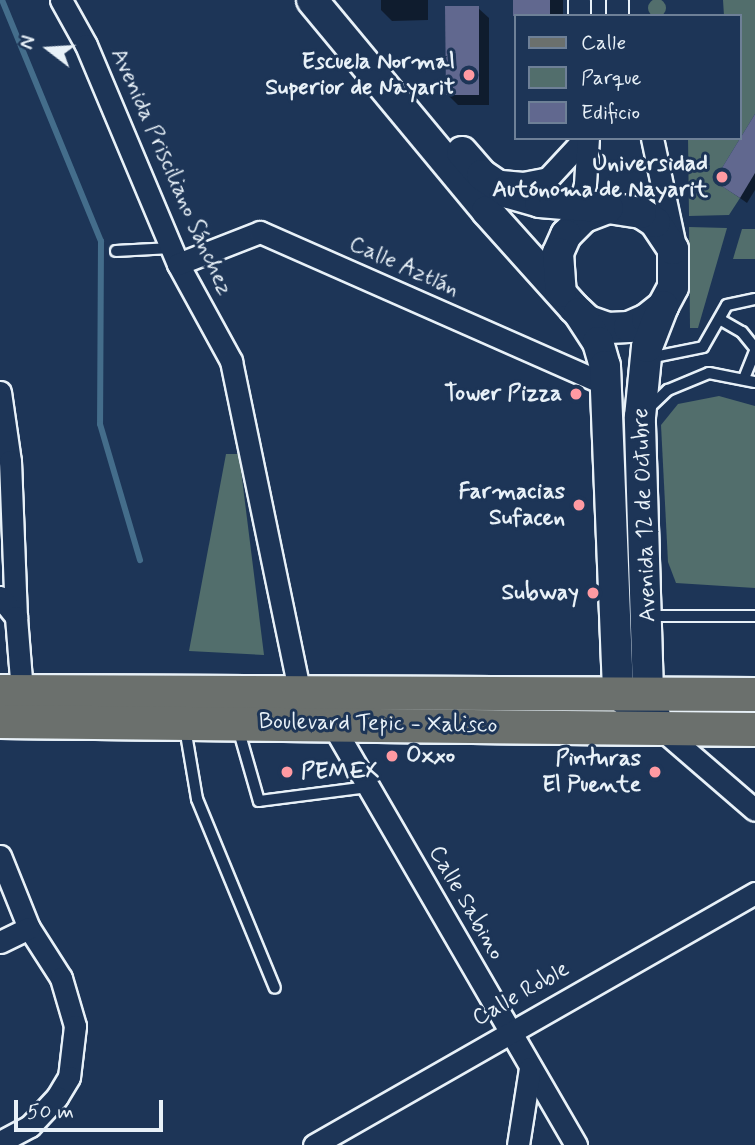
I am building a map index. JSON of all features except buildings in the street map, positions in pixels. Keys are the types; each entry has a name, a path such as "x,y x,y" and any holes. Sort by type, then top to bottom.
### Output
{"main road":[{"name":"Avenida 12 de Octubre","path":"312,0 588,321 608,328 629,327 663,306"},
{"path":"335,0 482,175 525,198 625,208 655,222 673,249 676,266"},
{"name":"Avenida 12 de Octubre","path":"595,206 566,235 558,253 569,301 598,342 607,385 633,694 658,727"},
{"name":"Avenida 12 de Octubre","path":"633,694 649,616 640,417 645,359 663,306 673,287 676,266"},
{"name":"Boulevard Tepic - Xalisco","path":"7,696 755,694"},
{"name":"Boulevard Tepic - Xalisco","path":"0,721 755,729"}],"street":[{"name":"Avenida Prisciliano Sánchez","path":"61,0 86,45 175,256 231,360 300,694"},
{"path":"482,175 508,183 548,178 584,140"},
{"path":"586,140 595,206"},
{"path":"652,140 674,230 676,266"},
{"name":"Calle Aztlán","path":"175,256 260,232 607,385"},
{"path":"0,392 10,461 16,617 7,696"},
{"path":"0,597 16,617"},
{"name":"Calle Sabino","path":"332,724 576,1145"},
{"path":"658,727 755,810"},
{"path":"0,856 29,928 61,978 75,1026 68,1077 57,1097 30,1126 0,1142"},
{"name":"Calle Roble","path":"314,1145 510,1030 755,893"},
{"path":"0,942 29,928"},
{"path":"518,1145 530,1068"}],"lane":[{"path":"116,251 175,256"},
{"path":"645,359 703,347 734,300 755,299"},
{"path":"640,417 686,379 709,373 750,379 755,349 742,332 721,320"},
{"path":"649,616 755,616"},
{"path":"236,722 259,801 369,787"},
{"path":"184,723 197,799 275,988"}],"green space":[{"path":"657,-1 665,5 663,14 651,14 648,8 651,2"},
{"path":"723,0 755,0 755,114 741,137 741,14 724,14"},
{"path":"688,140 739,140 714,181 740,198 729,215 689,216"},
{"path":"689,227 727,228 698,328 690,328"},
{"path":"742,229 755,229 755,259 733,259"},
{"path":"719,396 755,406 755,588 676,583 668,562 661,425 678,404"},
{"path":"226,454 239,454 264,655 189,651"}],"waterway":[{"path":"2,0 101,241 100,424 140,560"}],"place":[{"name":"Escuela Normal Superior de Nayarit","path":"469,75"},
{"name":"Universidad Autónoma de Nayarit","path":"722,177"},
{"name":"Tower Pizza","path":"576,394"},
{"name":"Farmacias Sufacen","path":"579,505"},
{"name":"Subway","path":"593,593"},
{"name":"Oxxo","path":"392,756"},
{"name":"PEMEX","path":"287,772"},
{"name":"Pinturas El Puente","path":"655,772"}]}
